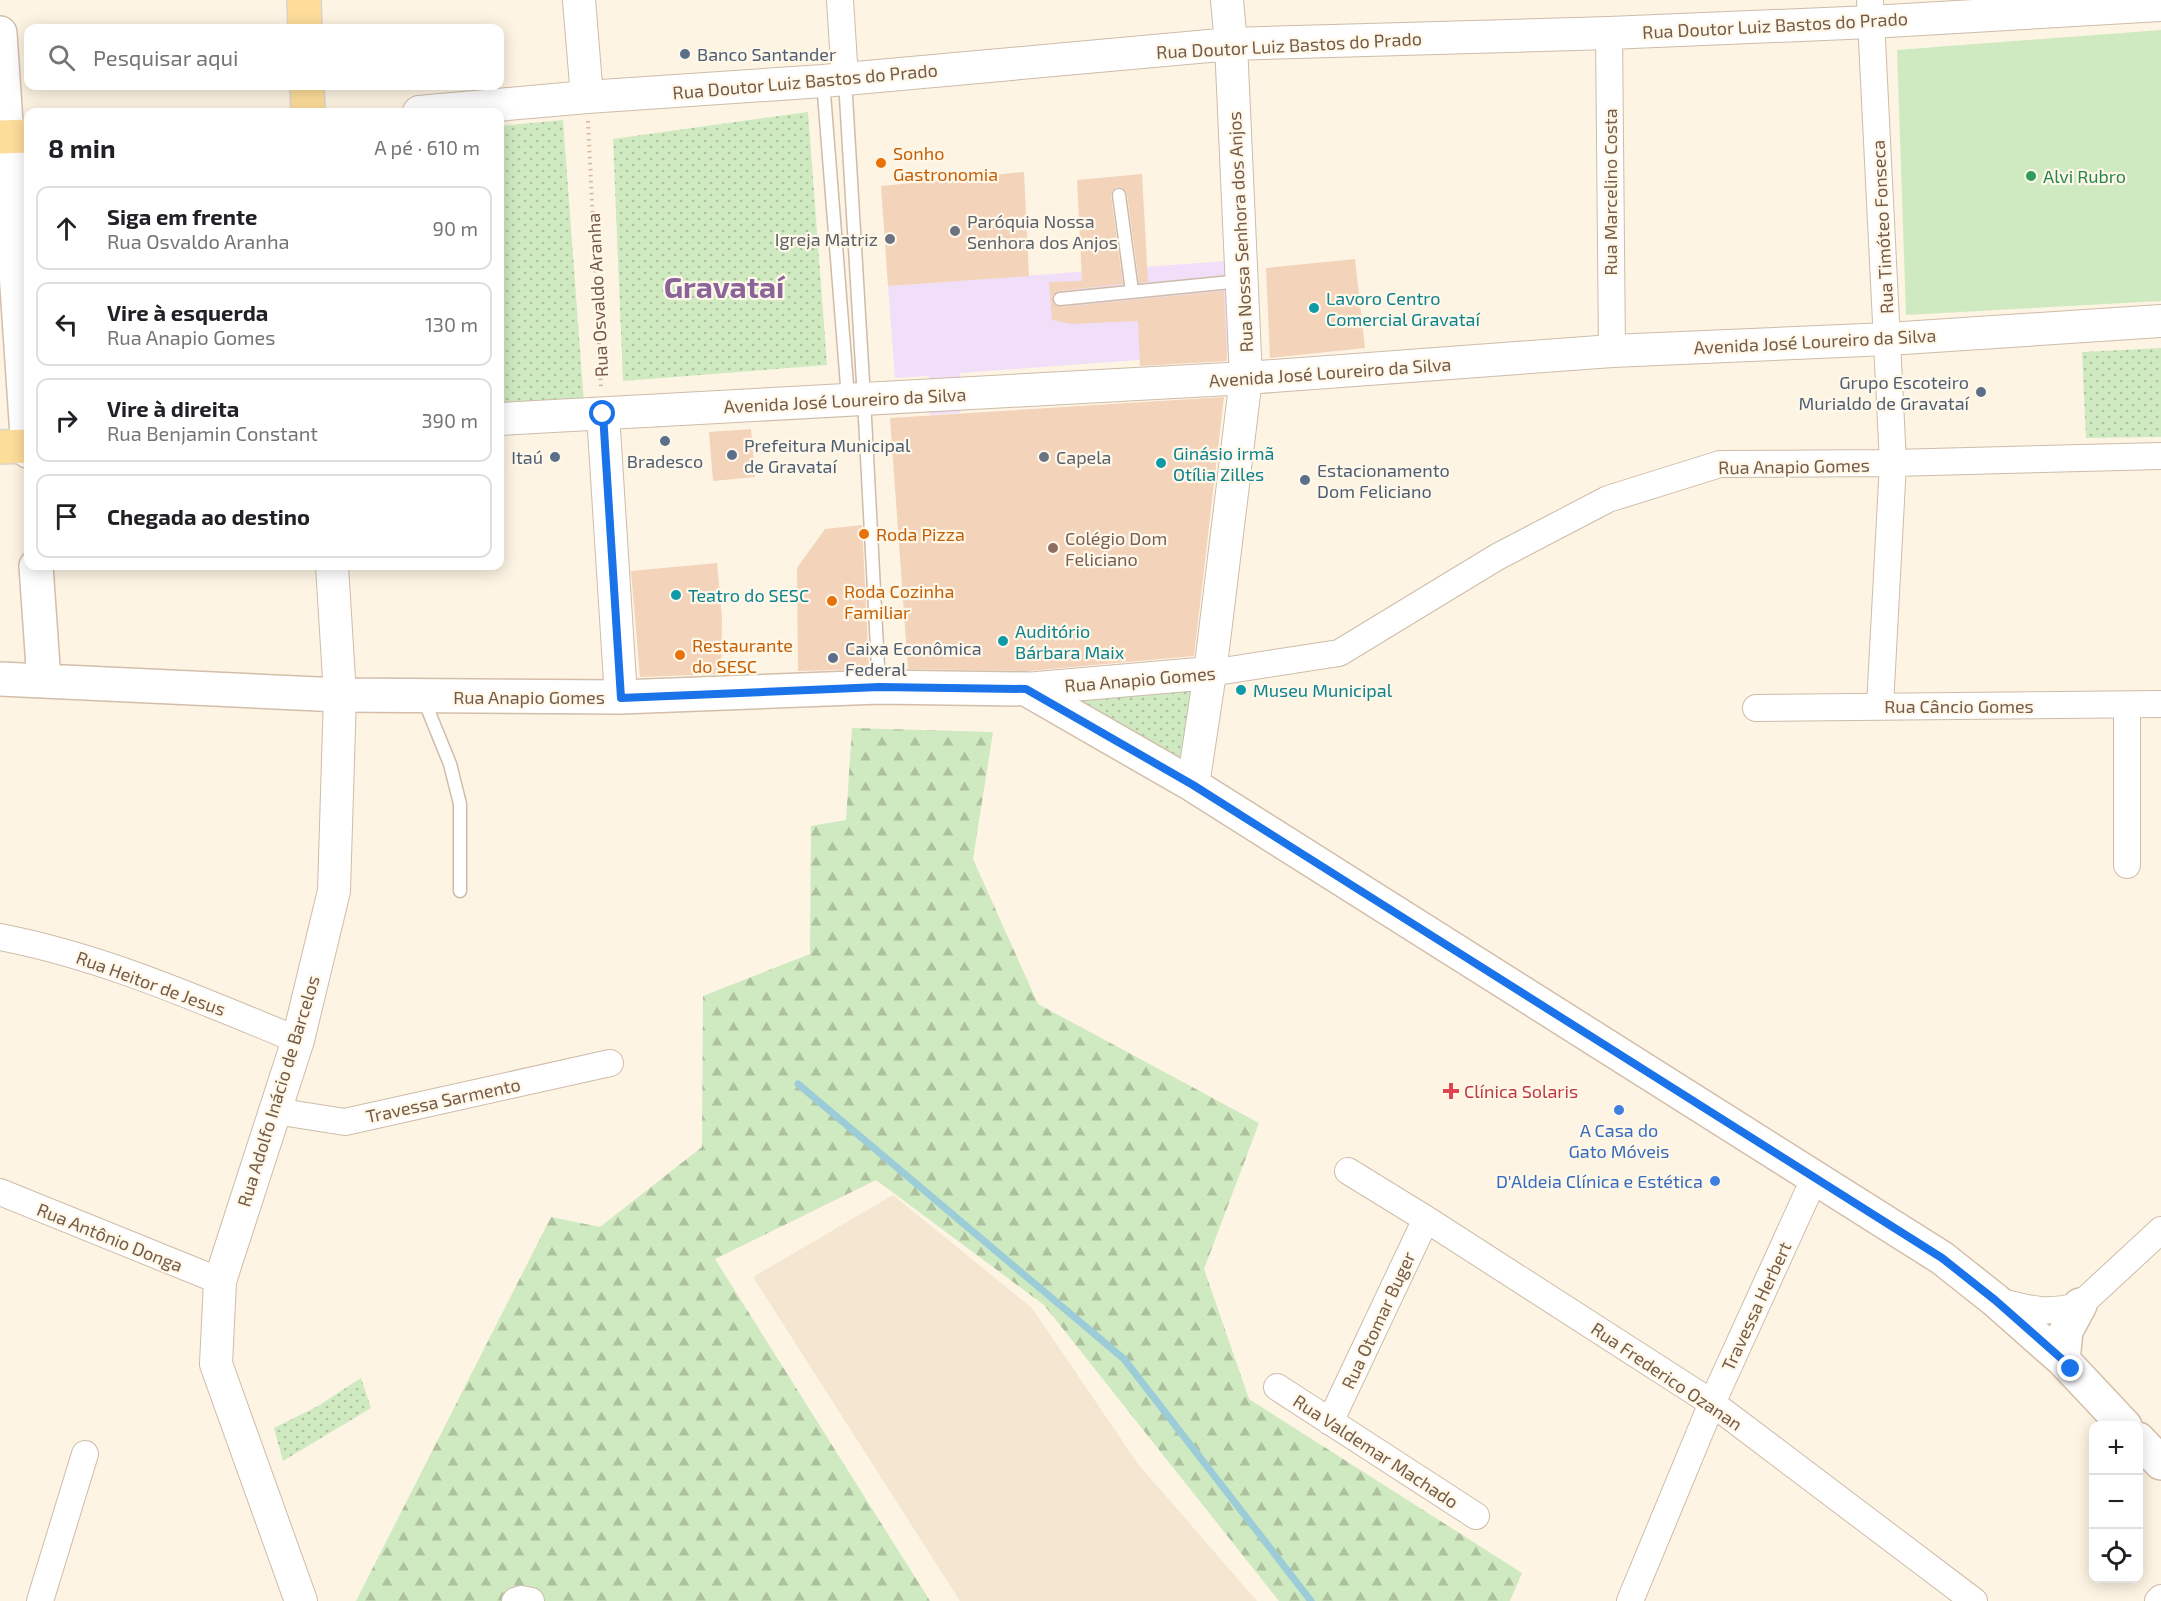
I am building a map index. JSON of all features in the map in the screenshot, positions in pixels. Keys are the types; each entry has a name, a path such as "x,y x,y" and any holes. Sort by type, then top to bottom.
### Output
{"main road":[{"path":"304,0 305,24"},
{"path":"0,33 12,137 24,370"},
{"path":"307,90 308,108"},
{"path":"0,447 24,448"},
{"path":"36,570 44,681"},
{"name":"Rua Anapio Gomes","path":"0,680 340,695 621,698 879,687 1026,689"},
{"path":"1026,689 1193,785 1942,1258 1995,1300 2063,1360 2121,1421"},
{"path":"2063,1360 2066,1331 2080,1305"},
{"path":"2143,1443 2161,1462"}],"street":[{"path":"579,0 587,97"},
{"path":"834,80 840,0"},
{"name":"Rua Nossa Senhora dos Anjos","path":"1193,785 1210,673 1246,378 1227,0"},
{"name":"Rua Doutor Luiz Bastos do Prado","path":"464,108 834,80 1231,44 1609,33 1871,11 2161,5"},
{"name":"Rua Timóteo Fonseca","path":"1871,11 1893,463 1880,706"},
{"name":"Rua Marcelino Costa","path":"1609,33 1612,351"},
{"name":"Avenida José Loureiro da Silva","path":"504,419 1246,378 1612,351 1888,339 2161,321"},
{"path":"603,414 621,698"},
{"name":"Rua Anapio Gomes","path":"1026,689 1210,673 1338,653 1497,557 1608,499 1720,464 1893,463 2161,456"},
{"name":"Rua Adolfo Inácio de Barcelos","path":"301,1601 216,1364 219,1281 298,1040 334,891 340,695 332,570"},
{"name":"Rua Câncio Gomes","path":"1756,708 2161,704"},
{"path":"2127,706 2127,865"},
{"name":"Rua Heitor de Jesus","path":"0,937 46,946 135,973 298,1040"},
{"name":"Travessa Sarmento","path":"275,1111 345,1122 610,1063"},
{"name":"Rua Frederico Ozanan","path":"1348,1171 1712,1402 1974,1601"},
{"name":"Travessa Herbert","path":"1630,1601 1712,1402 1815,1177"},
{"name":"Rua Antônio Donga","path":"0,1192 219,1281"},
{"name":"Rua Otomar Buger","path":"1330,1422 1426,1219"},
{"path":"1995,1300 2045,1312 2080,1305 2161,1230"},
{"name":"Rua Valdemar Machado","path":"1277,1387 1476,1516"},
{"path":"40,1601 85,1454"},
{"path":"515,1601 521,1599 531,1601"}],"lane":[{"path":"834,80 856,399"},
{"path":"834,80 879,687"},
{"path":"1119,195 1132,291"},
{"path":"1060,299 1242,281"},
{"path":"422,696 432,715 450,764 460,804 460,891"}],"path":[{"name":"Rua Osvaldo Aranha","path":"587,97 603,414"}],"shaded area":[{"path":"1226,261 1233,353 960,373 960,413 930,415 929,376 895,378 888,286"},
{"path":"893,1195 1032,1308 1138,1464 1257,1601 960,1601 753,1277"}],"green space":[{"name":"Alvi Rubro","path":"2161,30 2161,301 1906,315 1897,50"},
{"path":"808,112 827,365 623,381 613,139"},
{"path":"563,120 584,404 504,405 504,126"},
{"path":"2161,348 2161,437 2086,438 2082,352"},
{"path":"1192,684 1180,767 1056,696"},
{"path":"852,728 993,732 973,859 1038,1004 1259,1123 1204,1269 1249,1399 1522,1573 1510,1601 1279,1601 1044,1305 876,1180 715,1259 930,1601 356,1601 551,1217 600,1227 702,1147 703,996 810,954 811,826 846,820"},
{"path":"361,1378 371,1408 283,1461 274,1428 318,1406"}],"building":[{"name":"Paróquia Nossa Senhora dos Anjos","path":"1024,172 1029,276 888,286 881,186"},
{"path":"1142,174 1148,282 1139,283 1127,194 1123,188 1117,187 1112,191 1111,196 1123,284 1059,291 1052,296 1053,303 1061,307 1224,291 1227,361 1140,366 1138,321 1072,324 1052,320 1049,282 1082,281 1077,180"},
{"name":"Lavoro Centro Comercial Gravataí","path":"1355,259 1365,348 1270,358 1266,268"},
{"name":"Colégio Dom Feliciano","path":"1224,397 1194,656 1028,671 908,669 890,418"},
{"name":"Prefeitura Municipal de Gravataí","path":"751,429 755,477 713,481 709,432"},
{"name":"Roda Cozinha Familiar","path":"862,525 869,669 798,671 797,568 825,529"},
{"path":"717,563 722,618 721,674 640,677 631,571"}],"waterway":[{"path":"798,1084 1124,1359 1311,1601"}],"place":[{"name":"Banco Santander","path":"685,54"},
{"name":"Sonho Gastronomia","path":"881,163"},
{"name":"Alvi Rubro","path":"2031,176"},
{"name":"Paróquia Nossa Senhora dos Anjos","path":"955,231"},
{"name":"Igreja Matriz","path":"890,239"},
{"name":"Lavoro Centro Comercial Gravataí","path":"1314,308"},
{"name":"Grupo Escoteiro Murialdo de Gravataí","path":"1981,392"},
{"name":"Bradesco","path":"665,441"},
{"name":"Prefeitura Municipal de Gravataí","path":"732,455"},
{"name":"Itaú","path":"555,457"},
{"name":"Capela","path":"1044,457"},
{"name":"Ginásio irmã Otília Zilles","path":"1161,463"},
{"name":"Estacionamento Dom Feliciano","path":"1305,480"},
{"name":"Roda Pizza","path":"864,534"},
{"name":"Colégio Dom Feliciano","path":"1053,548"},
{"name":"Teatro do SESC","path":"676,595"},
{"name":"Roda Cozinha Familiar","path":"832,601"},
{"name":"Auditório Bárbara Maix","path":"1003,641"},
{"name":"Restaurante do SESC","path":"680,655"},
{"name":"Caixa Econômica Federal","path":"833,658"},
{"name":"Museu Municipal","path":"1241,690"},
{"name":"Clínica Solaris","path":"1451,1091"},
{"name":"A Casa do Gato Móveis","path":"1619,1110"},
{"name":"D'Aldeia Clínica e Estética","path":"1715,1181"}],"district":[{"name":"Gravataí","path":"724,286"}],"route":[{"path":"603,414 621,698 879,687 1026,689 1193,785 1942,1258 1995,1300 2071,1369"}]}
